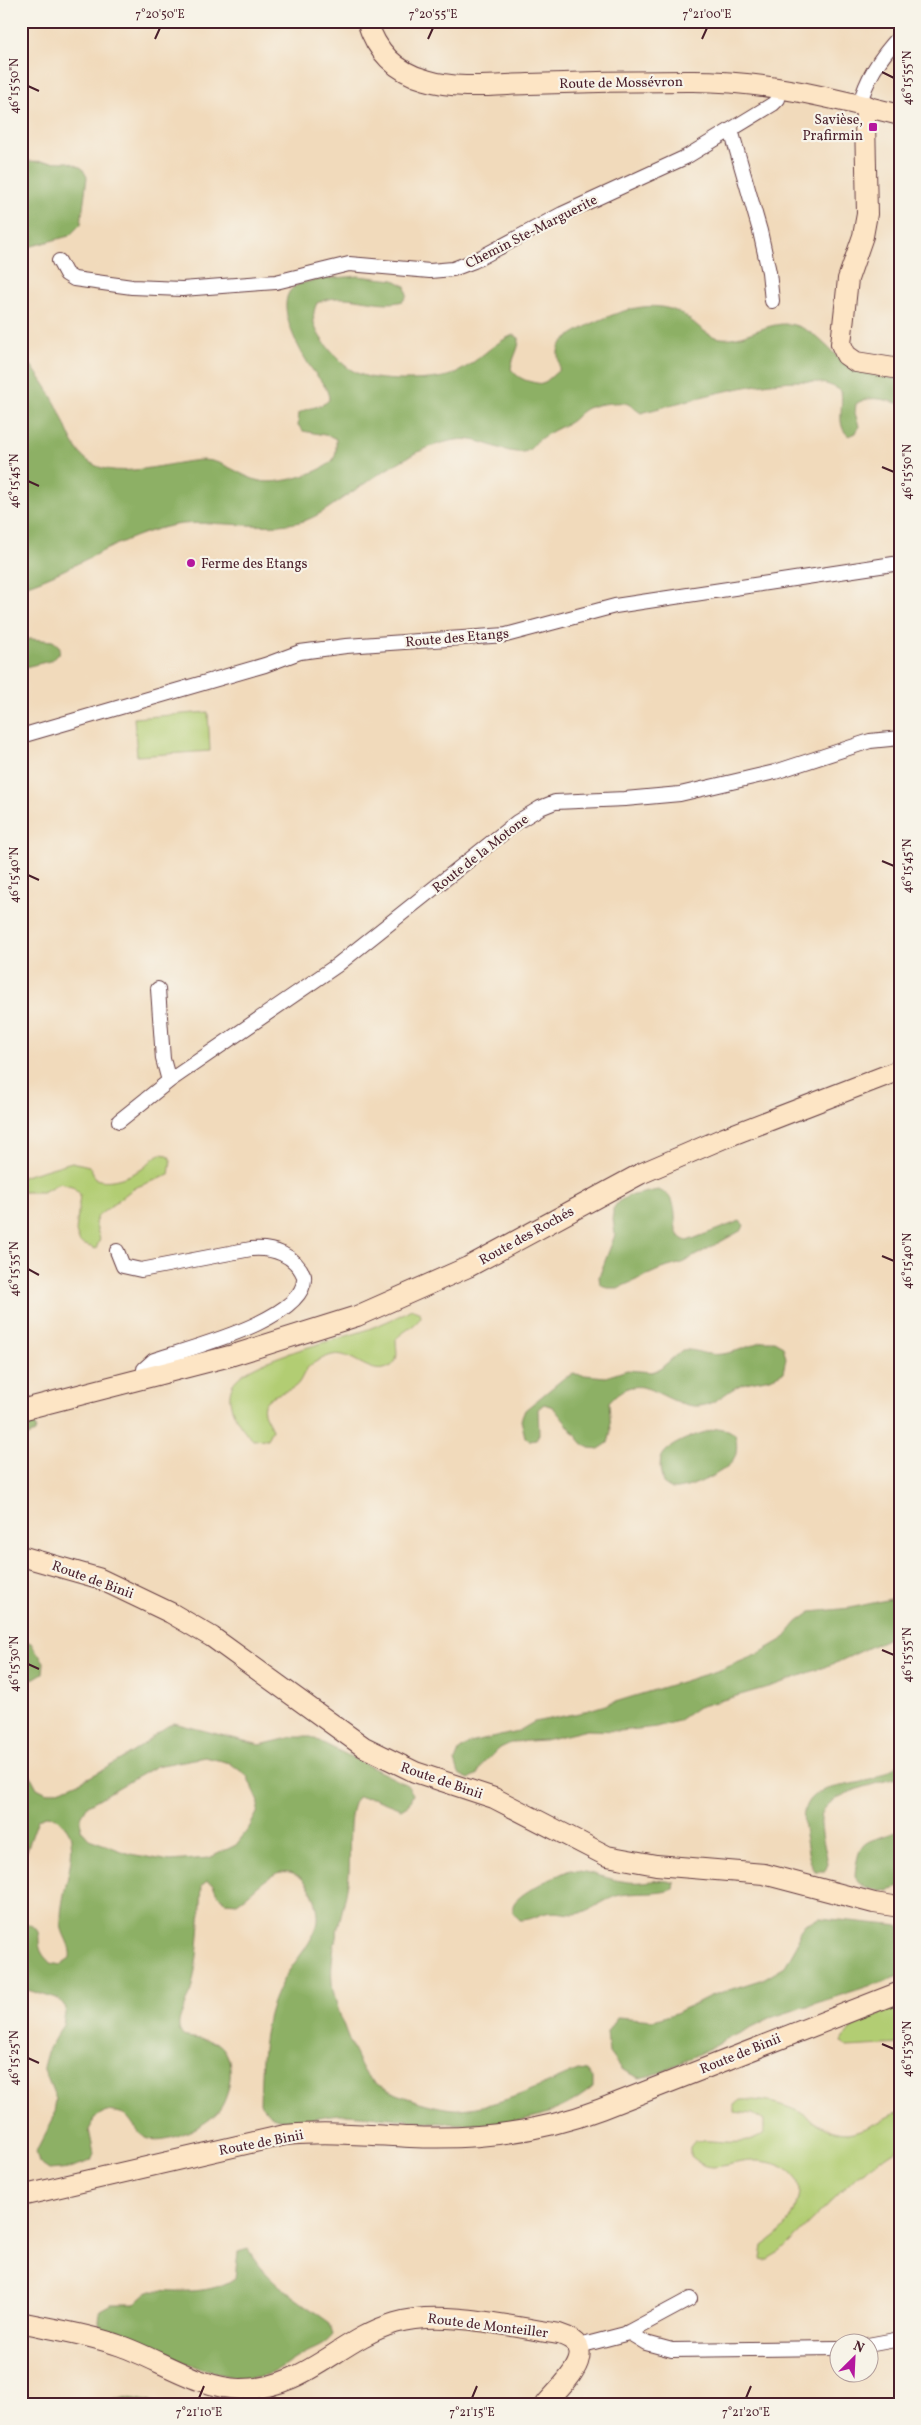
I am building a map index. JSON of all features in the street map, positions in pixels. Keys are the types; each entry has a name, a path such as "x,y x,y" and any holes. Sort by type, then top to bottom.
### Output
{"street":[{"name":"Route de Mossévron","path":"368,21 378,46 392,63 414,77 438,83 480,85 690,80 780,87 899,112"},
{"path":"900,36 886,51 866,86 864,105 866,120 867,214 863,236 848,279 841,344 846,355 856,362 900,369"},
{"name":"Chemin Ste-Marguerite","path":"59,261 66,274 74,279 159,289 214,288 276,282 349,264 430,271 453,269 474,261 562,214 669,166 776,101 780,87"},
{"path":"731,130 760,231 769,272 772,301"},
{"name":"Route des Etangs","path":"21,736 265,665 300,652 346,646 506,635 615,606 900,563"},
{"name":"Route de la Motone","path":"119,1121 169,1080 336,966 517,822 540,808 562,801 625,800 686,793 788,769 870,741 900,738"},
{"path":"158,989 163,1059 169,1080"},
{"name":"Route des Rochés","path":"21,1410 302,1334 394,1300 468,1267 640,1174 724,1138 900,1070"},
{"path":"117,1251 123,1266 136,1270 154,1269 252,1249 266,1249 280,1252 292,1260 304,1276 301,1293 292,1303 234,1334 154,1360 144,1369 144,1378"},
{"name":"Route de Binii","path":"21,1556 98,1578 171,1613 234,1652 364,1747 415,1772 494,1798 607,1856 656,1866 764,1874 874,1903 900,1907"},
{"name":"Route de Binii","path":"21,2196 285,2135 327,2133 464,2137 547,2127 581,2117 900,1992"},
{"path":"546,2404 575,2368 580,2358 579,2346 628,2332 690,2299"},
{"name":"Route de Monteiller","path":"21,2322 106,2341 135,2351 216,2386 242,2389 269,2385 295,2378 316,2367 369,2333 394,2323 419,2318 441,2318 560,2334 571,2338 579,2346"},
{"path":"628,2332 646,2344 672,2350 828,2348"},
{"path":"878,2343 900,2339"}],"green space":[{"path":"21,161 69,162 82,168 87,177 81,224 69,236 21,249"},
{"path":"358,276 394,280 405,286 407,295 403,301 393,303 339,298 317,303 314,310 314,322 322,339 340,361 348,368 362,375 396,380 448,376 464,369 498,343 513,335 519,338 519,342 511,369 517,376 525,380 543,384 559,370 559,347 570,336 589,325 620,312 654,306 676,311 709,334 721,338 739,336 776,325 794,325 802,328 817,337 842,361 854,369 900,380 900,404 883,399 871,399 856,404 855,413 859,426 856,433 849,436 842,427 841,422 841,391 824,383 801,381 744,387 641,413 625,403 598,405 584,410 570,422 543,437 530,449 523,452 515,452 465,439 442,443 427,448 397,463 312,518 300,522 270,525 206,523 175,525 135,537 60,572 21,587 21,351 49,393 78,450 91,463 102,468 130,470 203,460 218,463 260,481 287,480 318,470 332,461 335,454 336,439 330,436 303,431 298,425 299,413 326,403 329,400 329,396 306,360 294,336 286,311 287,299 291,290 300,284 321,279"},
{"path":"21,640 53,641 60,647 59,654 50,661 21,668"},
{"path":"208,712 210,751 137,756 134,718"},
{"path":"160,1154 168,1155 171,1160 169,1175 134,1188 98,1216 95,1223 100,1239 96,1249 80,1243 76,1232 80,1194 72,1186 59,1183 43,1192 21,1192 21,1177 72,1162 89,1166 96,1179 107,1181 126,1177 137,1172"},
{"path":"658,1190 667,1195 672,1201 677,1231 680,1237 687,1241 740,1221 744,1225 742,1230 682,1263 661,1269 618,1288 608,1288 600,1284 599,1277 615,1235 613,1209 618,1202 628,1196"},
{"path":"411,1309 420,1313 421,1317 396,1339 397,1356 391,1366 380,1370 373,1369 339,1354 326,1357 308,1367 296,1386 266,1402 263,1408 272,1430 267,1439 253,1440 243,1429 230,1401 232,1386 240,1377 253,1368 291,1352 363,1331"},
{"path":"764,1341 774,1341 783,1346 786,1358 783,1372 743,1384 709,1404 702,1406 683,1404 651,1390 631,1387 620,1392 609,1402 611,1432 608,1443 599,1449 589,1448 582,1443 553,1407 544,1404 538,1409 539,1434 536,1440 530,1441 525,1437 521,1420 525,1410 564,1378 574,1374 606,1377 627,1370 652,1372 660,1369 682,1350 716,1355"},
{"path":"31,1422 36,1427 35,1433 21,1439 21,1424"},
{"path":"718,1428 735,1434 737,1444 736,1455 729,1465 714,1475 687,1487 673,1489 663,1483 660,1465 664,1453 677,1443"},
{"path":"900,1597 900,1633 838,1662 775,1685 698,1707 678,1721 656,1727 620,1731 587,1730 545,1740 513,1742 498,1749 484,1763 476,1776 469,1779 459,1774 455,1761 459,1751 470,1743 517,1732 534,1722 579,1713 720,1670 756,1655 782,1640 797,1622 811,1612 850,1608"},
{"path":"21,1640 31,1643 44,1662 43,1673 31,1680 21,1675"},
{"path":"174,1723 260,1745 293,1737 311,1737 407,1785 413,1794 409,1804 401,1809 373,1798 358,1797 354,1804 350,1824 348,1882 334,1945 332,1982 336,2003 357,2059 368,2077 375,2083 385,2089 426,2104 451,2109 476,2107 506,2100 578,2070 587,2071 593,2078 593,2087 566,2105 537,2116 506,2122 474,2124 441,2123 346,2114 291,2121 274,2117 260,2103 265,2034 270,2010 279,1988 309,1942 317,1926 316,1903 306,1883 297,1875 288,1872 271,1876 237,1903 225,1902 216,1892 213,1884 207,1881 202,1885 199,1940 193,1981 179,2026 183,2036 212,2041 220,2045 225,2051 230,2067 230,2076 227,2094 220,2109 207,2121 188,2132 167,2139 157,2140 141,2135 123,2114 106,2111 96,2117 89,2130 94,2154 91,2161 70,2168 49,2170 39,2163 36,2152 53,2119 56,2099 43,2067 47,2052 63,2024 66,2008 60,2000 21,1988 21,1922 35,1928 39,1935 42,1953 50,1963 61,1965 70,1959 69,1948 61,1927 61,1912 72,1849 70,1836 65,1827 56,1817 46,1816 38,1819 21,1867 21,1758 37,1788 47,1793 82,1781 104,1769 136,1750","holes":["205,1757 230,1763 247,1776 259,1802 257,1813 249,1828 236,1845 209,1858 170,1861 130,1854 89,1839 81,1830 81,1817 88,1805 156,1766"]},
{"path":"900,1763 900,1777 866,1786 841,1796 831,1802 824,1810 821,1824 828,1864 825,1871 815,1871 808,1853 803,1817 806,1805 812,1797 831,1788 874,1779"},
{"path":"900,1830 900,1887 888,1891 865,1888 855,1876 859,1853 862,1847 872,1840"},
{"path":"570,1870 628,1882 669,1881 675,1883 674,1889 667,1891 616,1896 581,1913 550,1912 531,1919 520,1920 516,1916 513,1906 521,1896 538,1885"},
{"path":"820,1918 900,1926 900,1976 770,2018 662,2072 640,2078 621,2069 609,2053 607,2032 617,2017 654,2020 676,2013 710,1996 763,1979 785,1966 798,1943 799,1932 805,1924"},
{"path":"900,2006 900,2044 847,2047 842,2042 846,2035 859,2023"},
{"path":"740,2100 762,2101 784,2106 797,2111 824,2127 845,2133 865,2128 900,2111 900,2147 857,2176 781,2251 766,2260 760,2259 762,2246 786,2226 796,2207 799,2189 793,2174 779,2165 761,2161 747,2161 710,2167 701,2164 690,2156 690,2147 695,2141 749,2141 764,2133 764,2121 753,2114 734,2112 734,2105"},
{"path":"248,2249 265,2272 330,2323 333,2335 319,2347 297,2357 271,2374 249,2378 210,2371 169,2356 115,2330 103,2331 99,2323 100,2310 111,2304 134,2304 152,2290 206,2290 226,2283 235,2278 238,2252"},
{"path":"123,2397 152,2402 155,2404 101,2404"}],"place":[{"name":"Savièse, Prafirmin","path":"873,127"},
{"name":"Ferme des Etangs","path":"191,563"}]}
